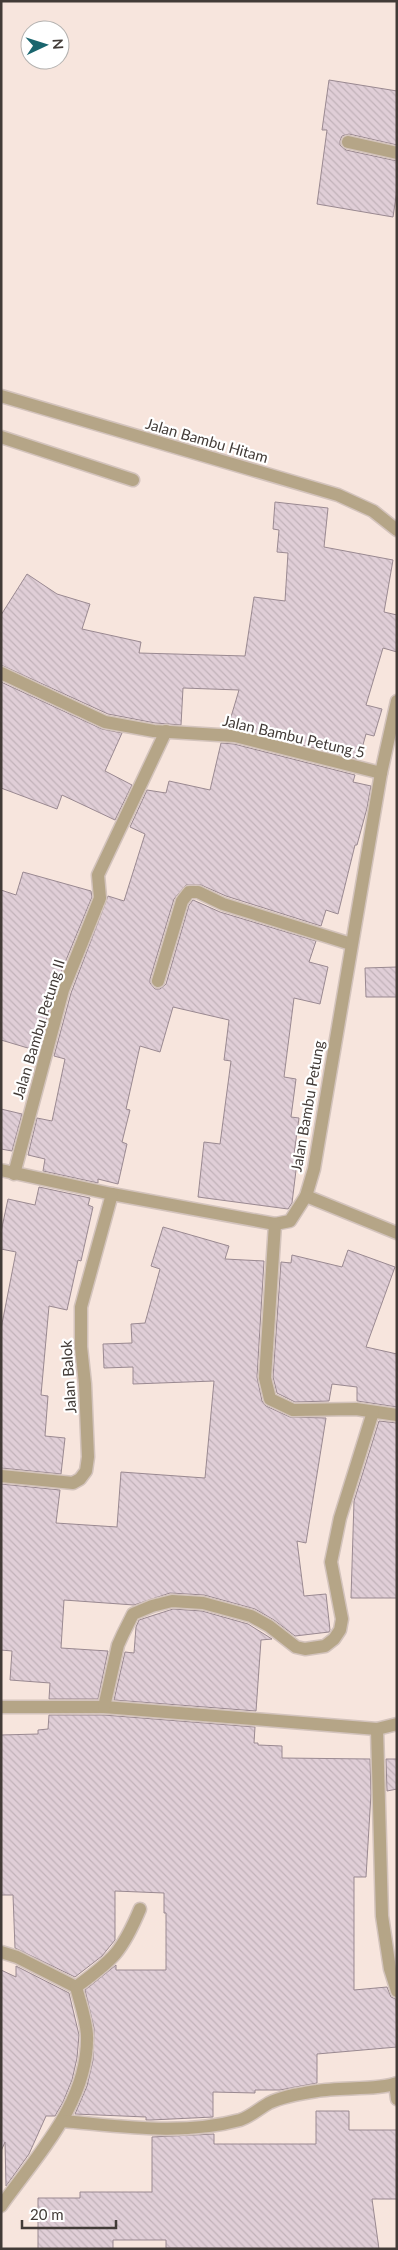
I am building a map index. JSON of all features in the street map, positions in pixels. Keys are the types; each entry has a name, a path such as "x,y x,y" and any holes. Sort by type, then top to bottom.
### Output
{"street":[{"path":"348,142 397,153"},
{"name":"Jalan Bambu Hitam","path":"1,396 338,495 373,511 397,530"},
{"path":"1,437 133,480"},
{"name":"Jalan Bambu Petung 5","path":"1,673 105,722 143,729 235,736 381,773"},
{"name":"Jalan Bambu Petung","path":"275,1224 290,1221 306,1196 314,1169 381,773 397,702"},
{"name":"Jalan Bambu Petung II","path":"14,1174 63,990 100,898 98,875 166,731"},
{"path":"158,981 182,901 189,892 198,892 223,904 351,944"},
{"path":"1,1170 112,1194 275,1224 265,1378 270,1399 293,1410 334,1408 397,1415"},
{"name":"Jalan Balok","path":"1,1476 73,1482 80,1479 86,1471 88,1457 85,1384 81,1348 81,1307 112,1194"},
{"path":"306,1196 397,1233"},
{"path":"104,1707 118,1645 123,1634 133,1614 152,1606 172,1601 203,1603 251,1616 269,1626 296,1647 305,1649 325,1646 334,1639 340,1630 342,1619 331,1562 340,1518 373,1412"},
{"path":"1,1707 104,1707 377,1729 397,1724"},
{"path":"377,1729 382,1916 390,1969 397,1991"},
{"path":"76,1987 108,1963 118,1952 128,1936 140,1909"},
{"path":"1,1952 17,1957 76,1987 87,2034 83,2074 62,2120 1,2206"},
{"path":"62,2120 144,2129 176,2130 242,2119 271,2102 318,2091 396,2084 397,2100"}],"building":[{"path":"329,80 397,91 397,145 349,134 342,136 340,141 340,145 346,150 397,161 397,190 393,217 317,204 327,130 322,130"},
{"path":"275,502 328,508 324,547 393,560 384,612 397,615 397,652 383,648 366,705 382,709 374,736 366,734 359,759 228,727 239,690 183,688 181,725 155,723 108,714 1,665 1,615 27,574 57,594 90,604 82,629 141,642 139,653 245,656 254,597 285,601 288,553 277,552 279,530 273,529"},
{"path":"1,682 102,729 122,733 105,771 132,785 115,820 62,795 57,809 1,788"},
{"path":"221,743 234,744 355,775 353,782 371,786 367,808 357,845 355,845 338,914 326,910 321,926 226,896 201,885 186,885 174,899 150,979 150,983 155,989 160,989 166,984 189,905 193,900 220,912 316,941 309,962 328,967 320,1004 294,998 284,1077 296,1079 291,1117 299,1118 294,1154 298,1154 292,1203 288,1209 198,1197 204,1142 220,1144 231,1061 224,1060 229,1020 173,1007 160,1052 140,1046 126,1109 130,1110 122,1142 127,1144 118,1184 98,1179 98,1183 43,1171 45,1159 28,1155 37,1118 52,1121 65,1059 54,1056 71,993 108,896 124,901 145,834 130,827 147,790 166,793 169,781 210,790"},
{"path":"23,872 91,891 92,897 55,987 38,1051 1,1040 1,890 16,895"},
{"path":"397,967 397,997 366,997 365,968"},
{"path":"1,1109 22,1114 12,1151 1,1149"},
{"path":"39,1187 90,1198 88,1205 93,1207 81,1261 78,1260 67,1310 49,1306 41,1395 48,1396 45,1436 65,1438 61,1474 1,1468 1,1329 16,1252 1,1249 1,1232 8,1199 35,1205"},
{"path":"163,1227 229,1246 225,1259 264,1261 257,1377 262,1401 266,1406 290,1417 326,1418 306,1543 297,1541 304,1596 326,1594 330,1630 329,1632 295,1636 274,1620 255,1609 204,1595 170,1593 134,1605 64,1600 61,1648 108,1651 98,1699 49,1699 50,1683 10,1680 12,1651 1,1650 1,1484 60,1490 56,1523 117,1527 121,1472 205,1478 214,1381 133,1384 133,1367 104,1368 103,1344 132,1343 131,1324 145,1323 160,1269 151,1266"},
{"path":"348,1250 395,1267 366,1347 397,1354 397,1407 357,1401 357,1387 332,1384 329,1401 295,1402 277,1393 273,1377 281,1262 291,1263 292,1255 342,1267"},
{"path":"379,1421 397,1423 397,1598 351,1598 354,1501"},
{"path":"173,1609 202,1611 248,1624 272,1639 261,1640 256,1711 114,1700 125,1652 134,1653 136,1627 139,1620"},
{"path":"49,1715 104,1715 255,1727 254,1743 258,1743 258,1745 282,1746 282,1758 370,1759 371,1794 366,1877 354,1877 354,1990 387,1987 391,1997 396,1999 397,2047 317,2054 317,2083 280,2090 255,2090 255,2093 213,2092 213,2117 146,2120 146,2117 75,2114 87,2086 93,2060 94,2028 85,1990 116,1965 116,1970 166,1970 166,1913 164,1913 164,1893 115,1891 115,1940 102,1956 75,1977 15,1948 13,1895 1,1895 1,1735 38,1734 38,1730 48,1729"},
{"path":"386,1759 397,1759 397,1789 387,1791"},
{"path":"16,1966 69,1993 79,2035 77,2058 72,2080 63,2102 55,2116 46,2116 29,2154 6,2186 5,2142 1,2151 1,1970 16,1977"},
{"path":"316,2111 349,2111 349,2130 397,2130 397,2199 372,2199 379,2249 166,2248 166,2240 113,2240 113,2249 38,2249 38,2198 80,2198 80,2192 152,2192 152,2137 214,2134 214,2144 316,2144"}]}
